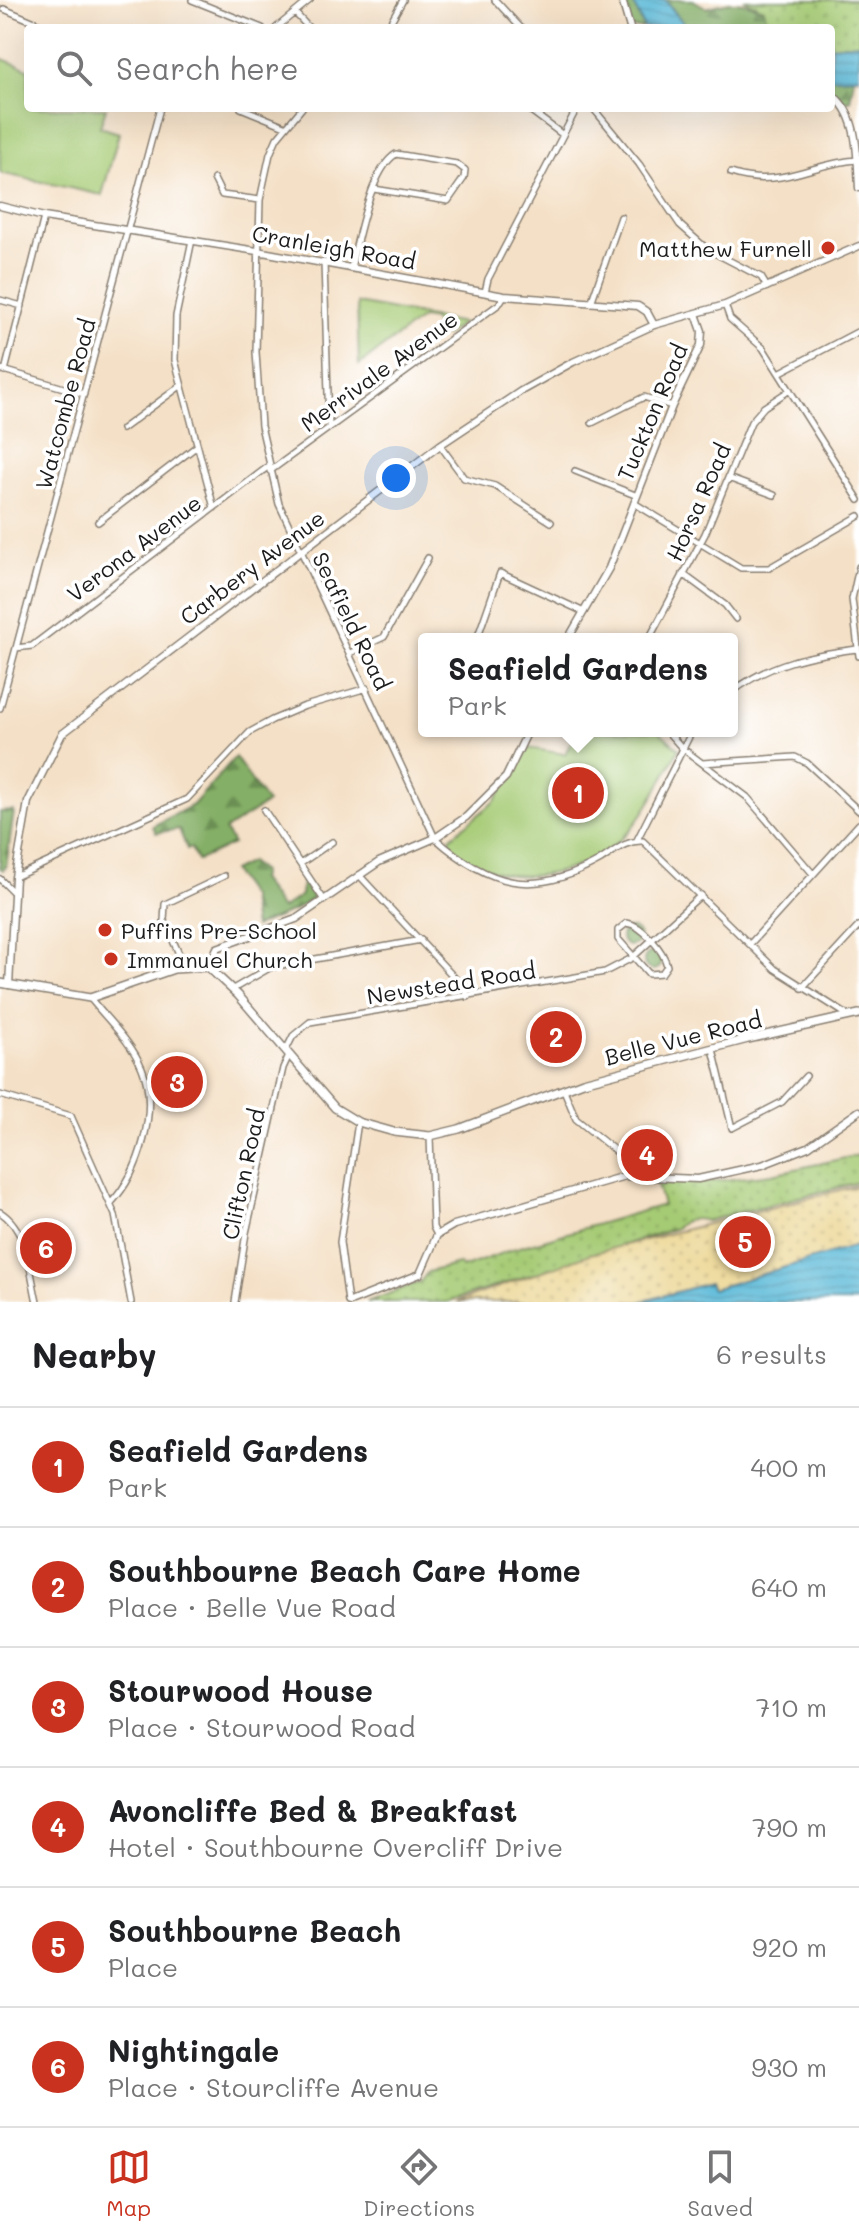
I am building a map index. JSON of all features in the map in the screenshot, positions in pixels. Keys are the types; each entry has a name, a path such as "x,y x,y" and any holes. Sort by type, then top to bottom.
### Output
{"main road":[{"path":"4,984 90,998 185,967 208,967"},
{"name":"Belle Vue Road","path":"208,967 233,989 324,1099 358,1122 394,1132 430,1136 459,1129 563,1089 713,1049 855,1016"}],"street":[{"path":"192,0 252,24"},
{"path":"389,24 403,0"},
{"path":"495,0 517,24"},
{"path":"622,0 629,24"},
{"path":"282,24 307,1"},
{"path":"4,9 40,24"},
{"path":"296,14 305,24"},
{"path":"835,98 856,118 859,188"},
{"name":"Watcombe Road","path":"0,708 159,112"},
{"path":"251,112 285,126"},
{"name":"Seafield Road","path":"298,112 285,126 270,154 260,200 256,352 261,426 270,468 279,504 301,553 435,838 461,862 509,883 554,880 637,840"},
{"path":"532,112 563,135"},
{"path":"485,292 488,279 575,112"},
{"path":"596,112 639,164 680,225 707,249 761,277 767,287"},
{"path":"351,268 374,189 385,160 396,154 457,164 465,170 464,178 448,201 374,189"},
{"path":"731,173 753,179 782,179 831,162 857,160"},
{"path":"214,179 222,195 260,200"},
{"name":"Cranleigh Road","path":"0,206 44,217 324,262 504,296 638,306 647,312 654,325"},
{"path":"44,217 3,370 84,394"},
{"path":"591,303 621,217"},
{"path":"192,240 174,338 179,387 214,508"},
{"path":"696,314 725,305 859,246"},
{"path":"324,262 329,427"},
{"name":"Merrivale Avenue","path":"270,468 499,304 504,296"},
{"path":"0,300 22,306"},
{"path":"725,305 730,319 756,340 779,373 859,500"},
{"name":"Carbery Avenue","path":"4,984 15,877 28,802 62,734 440,445 546,376 654,325 696,314"},
{"name":"Tuckton Road","path":"572,633 609,568 672,406 703,338 696,314"},
{"path":"779,373 859,331"},
{"path":"122,429 179,387"},
{"name":"Horsa Road","path":"652,633 701,543 756,414 790,390"},
{"path":"592,423 644,397 672,406"},
{"path":"440,445 464,478 495,486 551,522"},
{"path":"98,522 197,446"},
{"name":"Verona Avenue","path":"16,648 32,646 270,468"},
{"path":"575,471 634,499 741,568 761,570 859,516"},
{"path":"728,478 774,495"},
{"path":"350,653 384,637 428,558"},
{"path":"738,688 791,659 858,652 852,599 859,567"},
{"path":"479,633 500,573 585,612"},
{"path":"683,574 725,605 736,619"},
{"path":"15,877 187,799 250,732 272,720 305,706 367,688"},
{"path":"208,967 217,948 296,919 379,862 435,838 494,792 517,761 526,737"},
{"path":"672,737 682,748 747,797 813,874"},
{"path":"688,737 637,840 649,844 775,969 802,988 855,1016"},
{"path":"701,763 795,757 807,763 859,811"},
{"path":"264,810 324,900"},
{"path":"750,944 859,824"},
{"path":"300,864 332,842"},
{"path":"359,875 465,989 468,997"},
{"path":"185,967 164,921 165,904 224,876"},
{"path":"0,879 15,894"},
{"name":"Newstead Road","path":"287,1053 293,1036 310,1022 605,972 632,958 701,895"},
{"path":"633,923 650,941 667,962 662,973 649,974 632,958 618,939 621,926 633,923"},
{"path":"802,988 859,926"},
{"path":"233,989 271,967 421,940"},
{"path":"90,998 131,1048 142,1069 147,1089 142,1140 125,1183 111,1203"},
{"path":"713,1049 732,1128 782,1102 806,1076"},
{"name":"Clifton Road","path":"235,1302 258,1175 287,1053"},
{"path":"563,1089 576,1119 619,1154 633,1175"},
{"path":"0,1095 71,1116 111,1203 131,1302"},
{"path":"358,1122 340,1242 349,1302 420,1274 437,1235 454,1225 633,1175 698,1179 762,1165 808,1147 859,1111"},
{"path":"430,1136 433,1227 437,1235"},
{"path":"0,1212 8,1217 22,1240 37,1302"}],"green space":[{"path":"622,0 632,0 642,24 629,24"},
{"path":"665,0 693,0 707,8 729,2 747,4 764,9 767,24 684,24"},
{"path":"744,0 859,0 859,43 835,46 835,24 767,24 763,9"},
{"path":"0,58 24,67 24,112 105,112 100,127 119,133 102,195 0,173"},
{"path":"854,77 850,101 841,101 835,97 835,78"},
{"path":"357,303 463,323 445,336 433,320 422,318 359,365"},
{"path":"574,737 666,737 679,749 632,828 593,859 558,872 520,876 480,866 458,852 450,838 495,801 529,748 565,754"},
{"path":"235,757 267,803 225,830 233,844 197,861 191,848 187,849 179,829 156,833 153,826 193,805"},
{"path":"14,811 3,870 0,868 0,812"},
{"path":"250,862 262,872 260,879 281,909 301,895 302,880 313,898 295,910 254,927 250,897 232,871"},
{"path":"630,928 639,937 630,946 621,937"},
{"path":"653,952 662,961 653,970 644,961"},
{"path":"859,1155 859,1182 706,1221 690,1220 676,1228 447,1302 367,1302 420,1282 428,1272 459,1264 462,1268 513,1249 663,1205 656,1182 708,1182 772,1174"}],"sand":[{"path":"859,1185 859,1257 678,1302 457,1302 590,1254"}],"water":[{"path":"632,0 665,0 684,24 642,24"},
{"path":"859,43 859,77 835,78 835,46"},
{"path":"859,1245 859,1302 640,1302 709,1283 712,1289"}],"place":[{"name":"Matthew Furnell","path":"828,248"},
{"name":"Seafield Gardens","path":"578,793"},
{"name":"Puffins Pre-School","path":"105,930"},
{"name":"Immanuel Church","path":"111,959"},
{"name":"Southbourne Beach Care Home","path":"556,1037"},
{"name":"Stourwood House","path":"177,1082"},
{"name":"Avoncliffe Bed & Breakfast","path":"647,1155"},
{"name":"Southbourne Beach","path":"745,1242"},
{"name":"Nightingale","path":"46,1248"}]}
